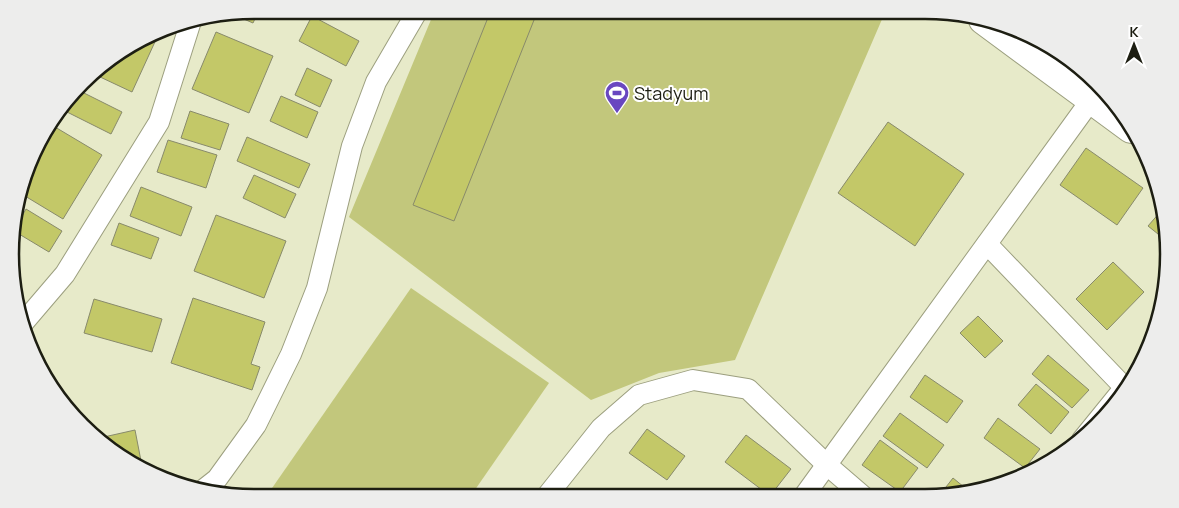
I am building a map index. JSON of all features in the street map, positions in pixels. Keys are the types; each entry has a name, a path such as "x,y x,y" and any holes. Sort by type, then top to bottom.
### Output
{"street":[{"path":"216,486 256,425 291,354 317,288 352,146 376,82 413,19"},
{"path":"28,318 65,274 159,122 188,28"},
{"path":"996,30 1119,120"},
{"path":"809,489 1092,100"},
{"path":"987,244 1122,384"},
{"path":"552,489 601,428 639,395 693,380 748,389 827,465 855,489"}],"green space":[{"name":"Stadyum","path":"431,19 882,19 735,360 659,373 591,400 349,217"},
{"path":"411,288 549,383 476,489 271,489"}],"building":[{"path":"244,19 255,19 253,23"},
{"path":"310,19 318,19 359,41 346,66 299,41"},
{"path":"487,19 534,19 454,221 413,205"},
{"path":"216,32 273,56 249,113 192,89"},
{"path":"156,41 132,92 99,77 123,58"},
{"path":"307,68 332,80 320,107 295,95"},
{"path":"83,93 122,112 111,134 67,112"},
{"path":"281,96 318,112 307,138 270,121"},
{"path":"190,111 229,124 220,150 181,138"},
{"path":"888,122 964,174 915,246 838,193"},
{"path":"55,127 102,155 63,219 26,197 31,178"},
{"path":"247,137 310,164 299,188 237,161"},
{"path":"168,140 217,155 206,188 157,172"},
{"path":"1086,148 1143,188 1117,225 1060,185"},
{"path":"254,175 296,194 285,218 243,198"},
{"path":"141,187 192,207 181,236 130,216"},
{"path":"26,209 62,231 49,252 20,234 22,217"},
{"path":"216,215 286,241 264,298 194,271"},
{"path":"1157,216 1160,235 1148,226"},
{"path":"119,223 159,238 151,259 111,245"},
{"path":"1113,262 1144,292 1107,330 1076,299"},
{"path":"193,298 265,322 251,364 260,367 252,390 171,363"},
{"path":"94,299 162,319 152,352 84,333"},
{"path":"978,316 1003,341 985,358 960,333"},
{"path":"1048,355 1089,390 1072,408 1032,374"},
{"path":"925,375 963,401 947,423 910,397"},
{"path":"1036,384 1069,412 1051,434 1018,405"},
{"path":"900,413 944,445 927,468 883,436"},
{"path":"998,418 1040,449 1024,467 984,438"},
{"path":"647,429 685,456 667,480 629,453"},
{"path":"135,430 141,460 123,450 106,437"},
{"path":"746,435 791,469 775,489 761,489 725,462"},
{"path":"880,440 918,468 902,489 896,489 862,465"},
{"path":"953,478 963,486 956,487 945,488"}],"place":[{"name":"Stadyum","path":"617,114"}]}
